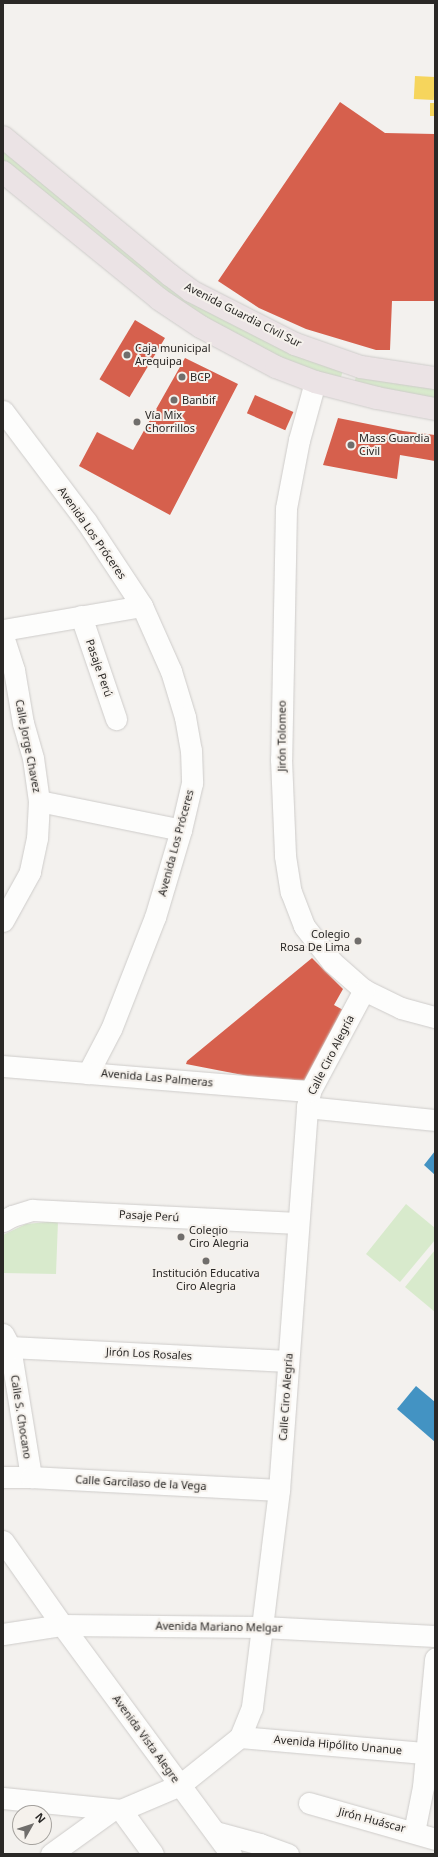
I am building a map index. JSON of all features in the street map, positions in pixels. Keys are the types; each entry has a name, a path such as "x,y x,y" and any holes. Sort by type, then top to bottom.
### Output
{"main road":[{"name":"Avenida Guardia Civil Sur","path":"3,137 191,291 295,344 361,367 435,378"},
{"path":"3,172 159,299 201,327 276,367 315,382 377,398 435,409"}],"street":[{"name":"Jirón Tolomeo","path":"315,382 299,440 286,508 281,759 285,856 292,892 304,926 332,962 364,990 401,1008 435,1017"},
{"name":"Avenida Los Próceres","path":"3,411 86,521 142,606 171,671 185,717 191,750 192,783 181,830 155,917 112,1029 88,1073"},
{"path":"3,630 142,606"},
{"name":"Pasaje Perú","path":"81,616 116,719"},
{"name":"Calle Jorge Chavez","path":"3,636 14,670 39,801 37,838 30,872 3,922"},
{"path":"39,801 181,830"},
{"name":"Calle Ciro Alegría","path":"63,1851 116,1810 180,1785 240,1737 252,1707 279,1490 298,1223 309,1099 364,990"},
{"name":"Avenida Las Palmeras","path":"3,1066 88,1073 309,1099 435,1120"},
{"path":"3,1208 32,1210"},
{"name":"Pasaje Perú","path":"3,1221 12,1216 32,1210 298,1223"},
{"name":"Jirón Los Rosales","path":"7,1341 288,1361"},
{"name":"Calle S. Chocano","path":"7,1341 31,1477"},
{"name":"Calle Garcilaso de la Vega","path":"3,1478 31,1477 279,1490"},
{"name":"Avenida Vista Alegre","path":"3,1541 62,1625 231,1854"},
{"name":"Avenida Mariano Melgar","path":"3,1634 62,1625 262,1628 435,1636"},
{"path":"414,1832 431,1753 435,1659"},
{"name":"Avenida Hipólito Unanue","path":"240,1737 431,1753"},
{"path":"3,1798 116,1810 153,1854"},
{"name":"Jirón Huáscar","path":"309,1803 435,1839"},
{"path":"215,1832 260,1844 288,1854"}],"green space":[{"path":"3,146 183,294 343,370 340,381 281,358 176,301 3,161"},
{"path":"356,376 435,389 435,400 354,385"},
{"path":"406,1204 435,1228 435,1240 400,1282 366,1254"},
{"path":"58,1221 56,1274 3,1273 3,1235 26,1224"},
{"path":"435,1250 435,1312 405,1287"}],"building: Viviendas":[{"path":"415,76 435,77 434,100 414,99"},
{"path":"430,103 435,103 435,116 430,116"}],"building: Comercios":[{"path":"340,102 385,133 435,134 435,301 392,301 390,350 376,350 306,329 259,308 218,281"},
{"path":"135,320 165,338 129,397 99,379"},
{"path":"185,358 238,384 170,515 79,466 97,432 133,450"},
{"path":"255,395 293,412 285,430 247,413"},
{"path":"338,418 403,431 435,435 435,461 400,455 397,479 323,465"},
{"path":"312,958 343,989 334,1005 345,1011 309,1080 253,1081 253,1077 186,1064 187,1061"}],"building: Escuelas":[{"path":"435,1151 435,1175 424,1165"},
{"path":"416,1386 435,1402 435,1442 397,1409"}],"place":[{"name":"Caja municipal Arequipa","path":"127,355"},
{"name":"BCP","path":"182,377"},
{"name":"Banbif","path":"174,400"},
{"name":"Vía Mix Chorrillos","path":"137,422"},
{"name":"Mass Guardia Civil","path":"351,445"},
{"name":"Colegio Rosa De Lima","path":"358,941"},
{"name":"Colegio Ciro Alegria","path":"181,1237"},
{"name":"Institución Educativa Ciro Alegria","path":"206,1261"}]}
